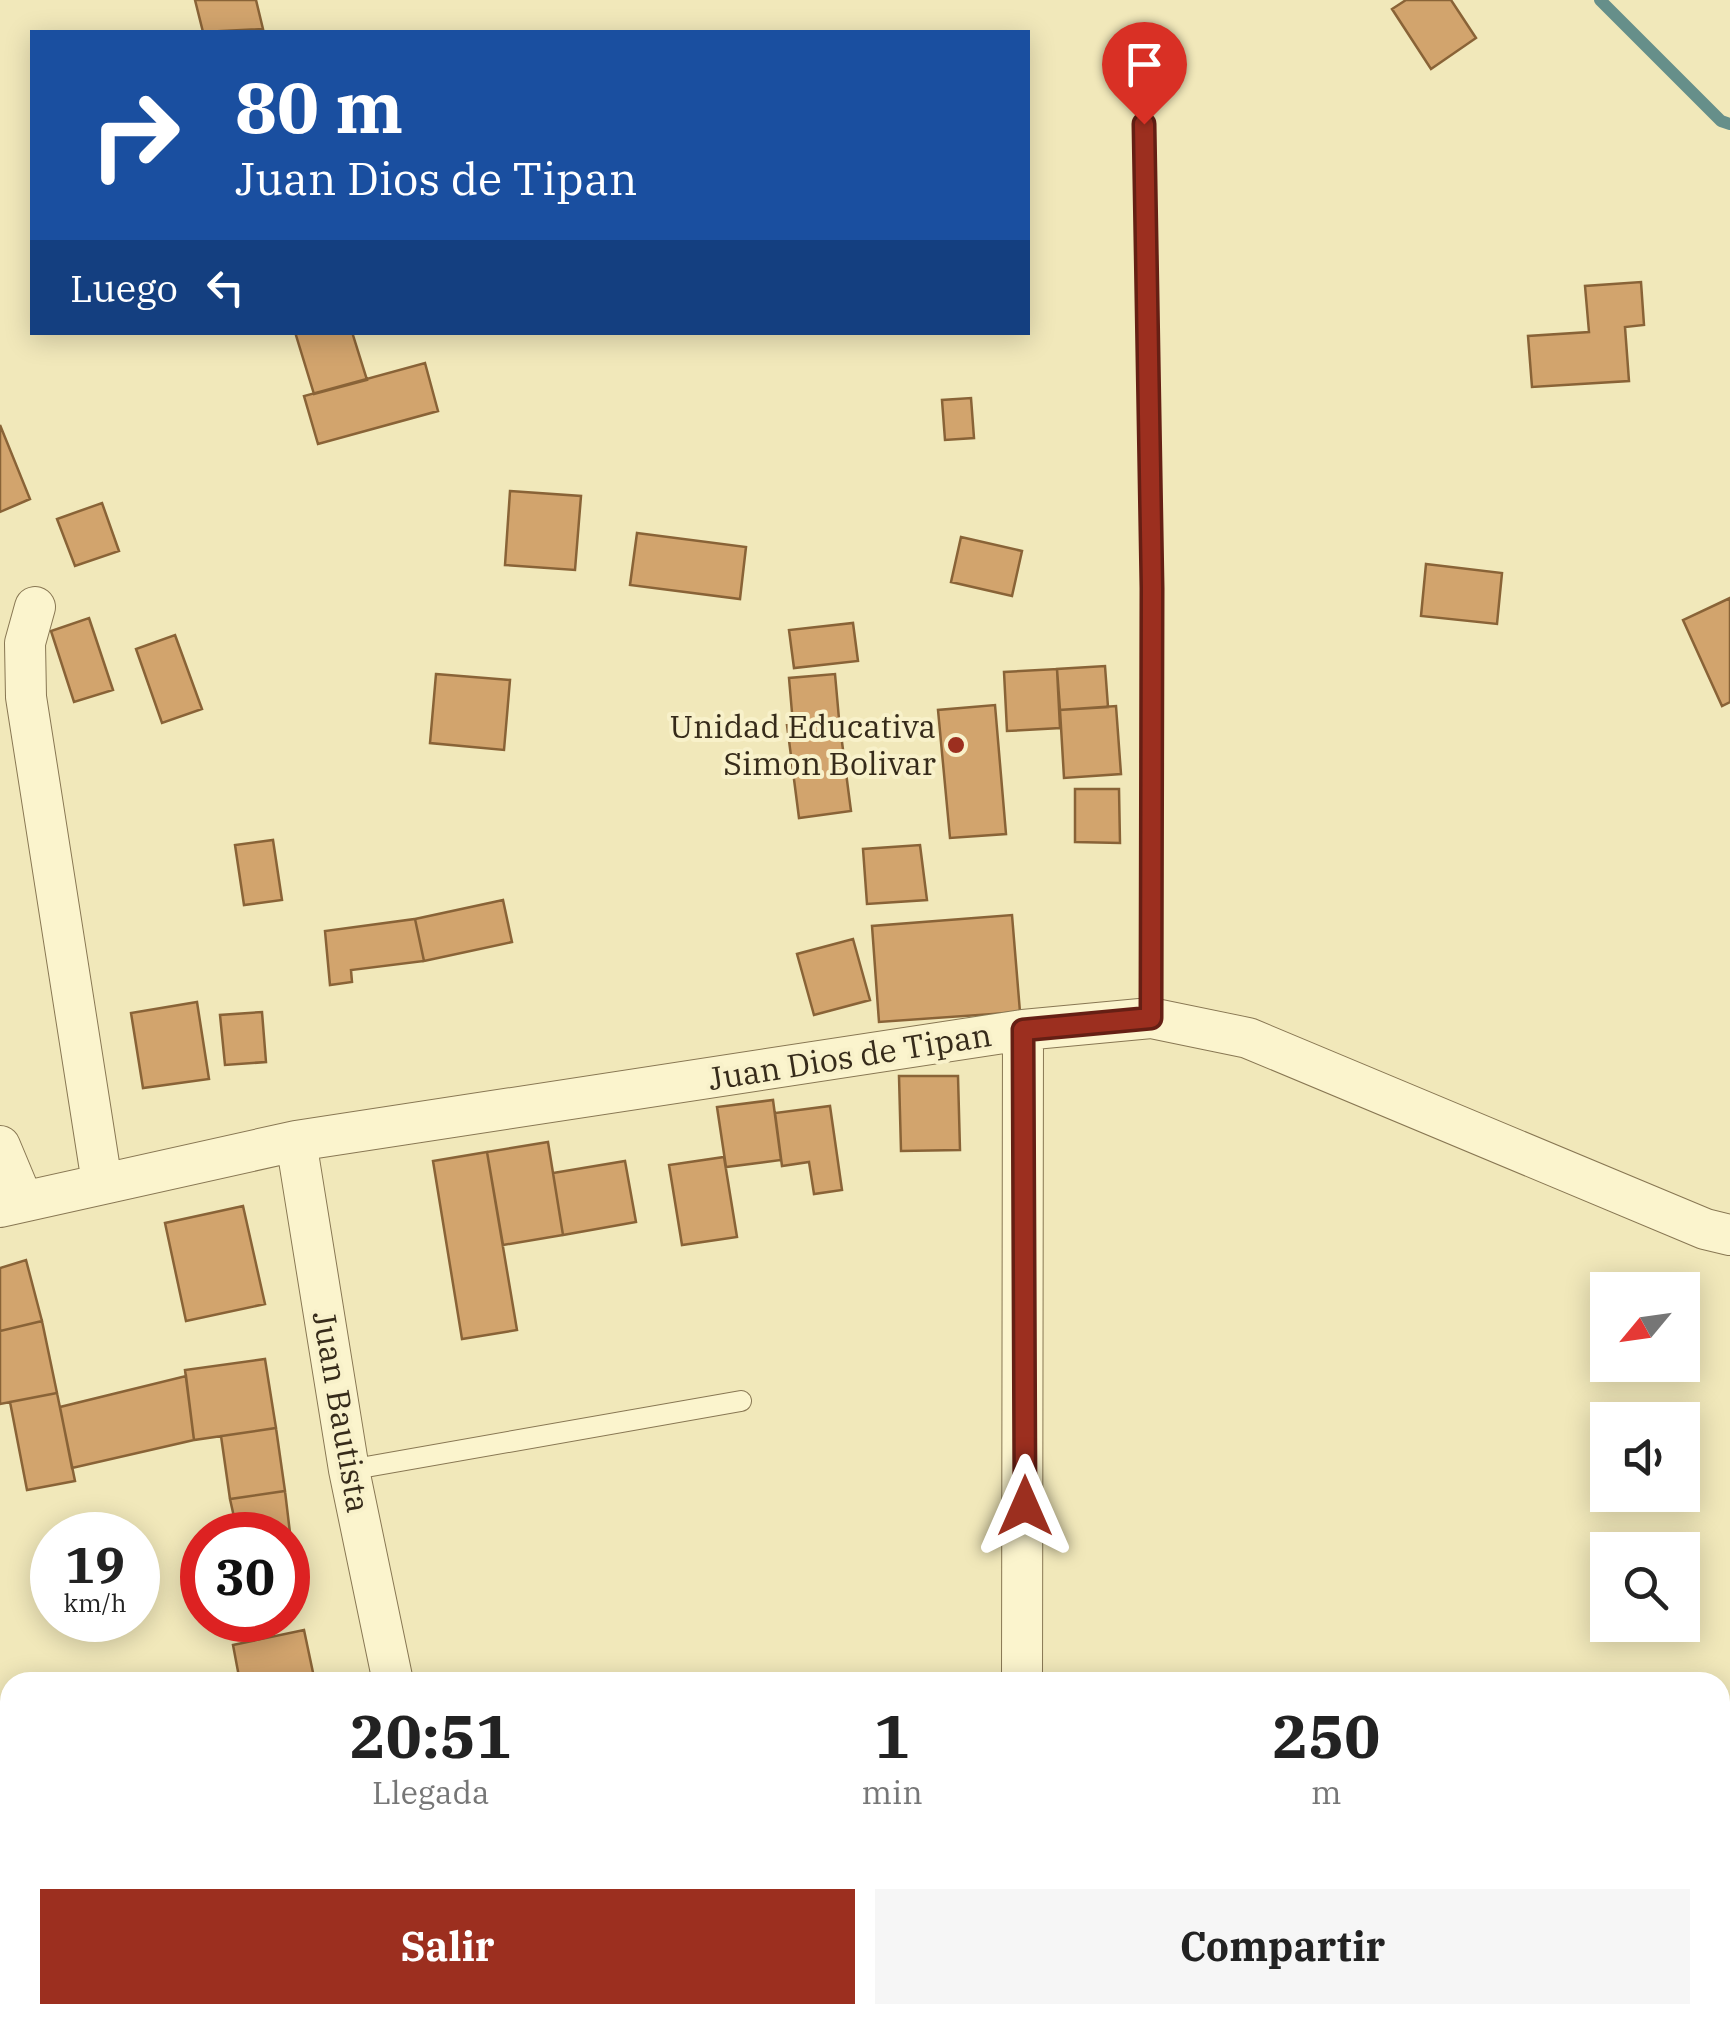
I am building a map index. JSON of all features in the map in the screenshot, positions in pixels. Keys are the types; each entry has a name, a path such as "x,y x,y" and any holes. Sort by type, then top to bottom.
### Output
{"street":[{"path":"34,607 25,643 26,697 102,1183"},
{"name":"Juan Dios de Tipan","path":"12,1204 296,1141 1023,1030 1151,1018 1248,1038 1730,1235"},
{"path":"1022,1672 1023,1030"},
{"name":"Juan Bautista","path":"296,1141 349,1470 391,1672"},
{"path":"0,1146 12,1204"}],"lane":[{"path":"1144,124 1152,588 1151,1018"},
{"path":"349,1470 741,1401"}],"building":[{"path":"195,0 256,0 263,29 202,30"},
{"path":"1406,0 1451,0 1476,38 1431,69 1392,9"},
{"path":"1641,282 1644,325 1625,327 1629,381 1532,387 1528,336 1589,332 1585,286"},
{"path":"296,335 353,335 367,380 314,394"},
{"path":"425,363 438,411 318,444 304,396"},
{"path":"971,398 974,438 945,440 942,400"},
{"path":"0,425 30,499 0,512"},
{"path":"510,491 581,496 575,570 505,565"},
{"path":"102,503 119,551 75,566 57,519"},
{"path":"637,533 746,547 740,599 630,585"},
{"path":"961,537 1022,551 1012,596 951,582"},
{"path":"1426,564 1502,573 1497,624 1421,616"},
{"path":"1730,598 1730,702 1722,706 1683,620"},
{"path":"89,618 113,690 74,702 51,631"},
{"path":"853,623 858,661 794,668 789,630"},
{"path":"175,635 202,709 162,723 136,649"},
{"path":"1105,666 1108,707 1060,710 1057,669"},
{"path":"1057,669 1060,728 1007,731 1004,672"},
{"path":"436,674 510,680 504,750 430,743"},
{"path":"835,674 839,719 793,724 789,678"},
{"path":"995,705 1006,834 950,838 938,710"},
{"path":"1116,706 1121,774 1064,778 1060,710"},
{"path":"839,719 851,811 799,818 787,725"},
{"path":"1075,789 1119,789 1120,843 1075,842"},
{"path":"273,840 282,900 244,905 235,845"},
{"path":"920,845 927,900 867,904 863,849"},
{"path":"503,900 512,942 424,961 415,919"},
{"path":"1012,915 1020,1012 879,1022 872,926"},
{"path":"415,919 424,961 351,970 352,982 330,985 325,931"},
{"path":"853,939 870,1000 814,1015 797,954"},
{"path":"197,1002 209,1079 143,1088 131,1013"},
{"path":"262,1012 266,1062 225,1065 220,1015"},
{"path":"899,1076 958,1076 960,1150 901,1151"},
{"path":"773,1100 781,1160 726,1167 717,1107"},
{"path":"830,1106 842,1190 814,1194 809,1162 782,1166 775,1113"},
{"path":"548,1142 563,1235 503,1245 487,1152"},
{"path":"487,1152 517,1330 462,1339 433,1161"},
{"path":"724,1157 737,1237 682,1245 669,1165"},
{"path":"625,1161 636,1222 563,1235 553,1173"},
{"path":"243,1206 265,1304 186,1321 165,1223"},
{"path":"26,1260 42,1321 0,1331 0,1268"},
{"path":"42,1321 57,1393 0,1404 0,1331"},
{"path":"265,1359 276,1428 194,1440 185,1370"},
{"path":"186,1376 194,1440 72,1468 60,1407"},
{"path":"57,1393 75,1481 27,1490 10,1402"},
{"path":"276,1428 285,1491 230,1499 221,1436"},
{"path":"285,1491 288,1512 233,1512 230,1499"},
{"path":"307,1642 313,1672 238,1672 233,1645"}],"waterway":[{"path":"1600,0 1721,121 1730,124"}],"place":[{"name":"Unidad Educativa Simon Bolivar","path":"956,745"}],"route":[{"path":"1025,1506 1023,1030 1151,1018 1152,588 1144,124"}]}
